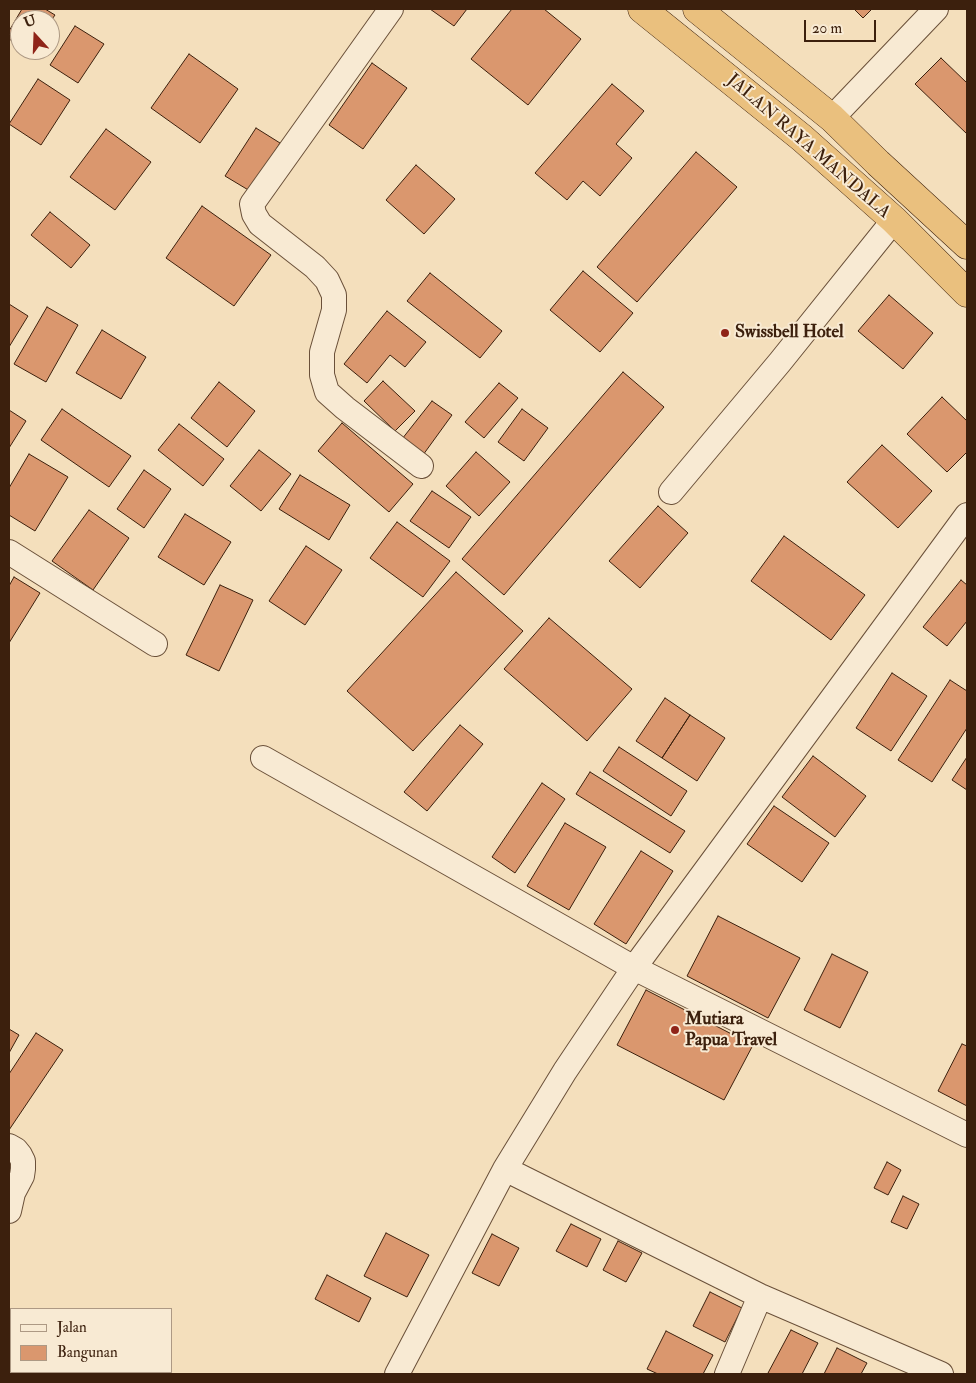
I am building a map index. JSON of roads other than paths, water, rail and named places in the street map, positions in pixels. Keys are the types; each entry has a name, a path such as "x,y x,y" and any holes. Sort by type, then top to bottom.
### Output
{"highway":[{"name":"JALAN RAYA MANDALA","path":"642,9 802,138 894,220 967,293"},
{"name":"JALAN RAYA MANDALA","path":"697,9 832,118 967,245"}],"street":[{"path":"391,9 252,204 254,214 260,224 315,267 328,280 334,295 334,310 322,352 322,375 327,392 421,466"},
{"path":"832,118 936,9"},
{"path":"671,492 780,362 894,220"},
{"path":"397,1374 505,1169 565,1071 634,968 967,515"},
{"path":"9,552 154,644"},
{"path":"262,758 634,968 967,1134"},
{"path":"9,1146 16,1150 23,1161 22,1176 14,1193 9,1211"},
{"path":"505,1169 760,1296 941,1374"},
{"path":"728,1374 760,1296"}],"place":[{"name":"Swissbell Hotel","path":"725,333"},
{"name":"Mutiara Papua Travel","path":"675,1030"}]}
